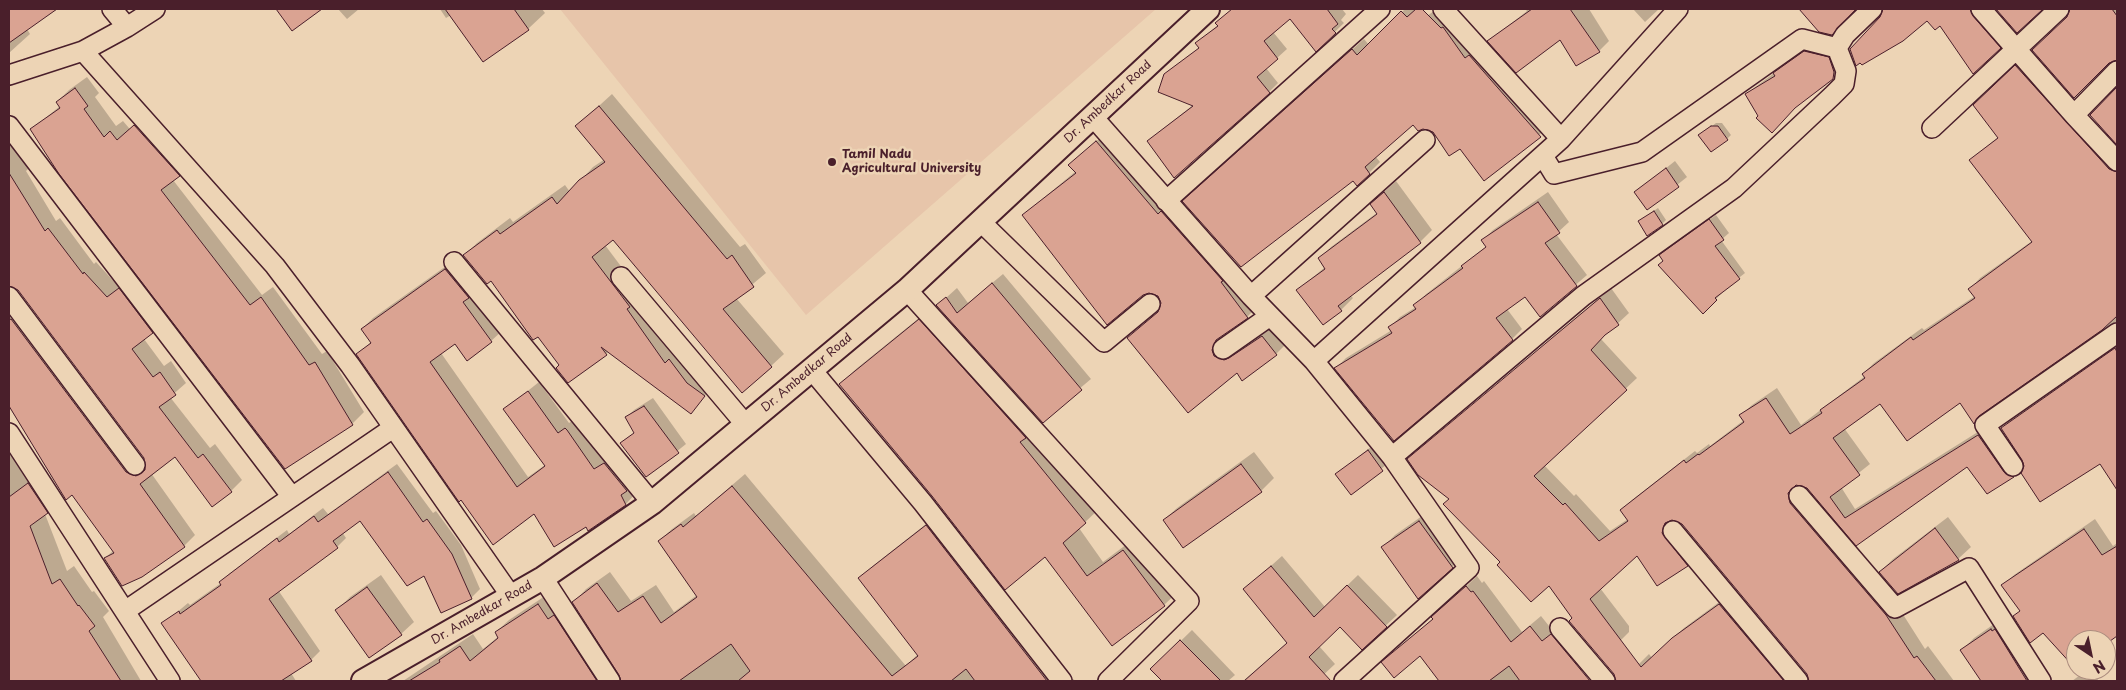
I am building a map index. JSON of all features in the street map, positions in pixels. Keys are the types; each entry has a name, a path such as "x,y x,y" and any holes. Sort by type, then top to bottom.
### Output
{"street":[{"path":"112,9 126,27"},
{"path":"9,76 83,51 155,9"},
{"name":"Dr. Ambedkar Road","path":"372,679 543,578 652,503 907,290 1208,9"},
{"path":"1166,201 1380,9"},
{"path":"1443,9 1561,139"},
{"path":"1314,361 1561,139 1678,9"},
{"path":"1837,48 1845,35 1872,9"},
{"path":"1982,9 2074,115 2117,161"},
{"path":"1932,128 2059,9"},
{"path":"1543,156 1554,174 1642,152 1802,39 1837,48"},
{"path":"1392,457 1583,296 1734,188 1844,84 1846,71 1837,48"},
{"path":"83,51 275,266 350,364 511,596"},
{"path":"2074,115 2117,71"},
{"path":"1093,116 1251,296 1314,361 1392,457 1469,568 1344,681"},
{"path":"9,126 292,497"},
{"path":"1251,296 1425,140"},
{"path":"980,221 1104,342 1150,304"},
{"path":"454,262 652,503"},
{"path":"621,277 746,426"},
{"path":"907,290 1189,601 1108,681"},
{"path":"9,297 135,465"},
{"path":"1223,349 1270,316"},
{"path":"2012,466 1985,425 2117,333"},
{"path":"811,370 923,504 1062,681"},
{"path":"125,612 393,428"},
{"path":"9,433 170,681"},
{"path":"1799,496 1895,608 1969,568 2041,681"},
{"path":"1673,531 1798,681"},
{"path":"543,578 610,681"},
{"path":"1560,628 1602,680"}],"shaded area":[{"name":"Tamil Nadu Agricultural University","path":"560,9 1156,9 806,315"}],"building":[{"path":"9,9 57,9 9,43"},
{"path":"276,9 322,9 292,31"},
{"path":"445,9 514,9 529,30 483,62"},
{"path":"1232,9 1327,9 1338,24 1332,29 1336,33 1316,52 1290,19 1264,41 1278,59 1257,77 1270,93 1174,178 1147,141 1193,106 1158,92 1164,74 1199,48 1195,43 1218,26 1215,23"},
{"path":"1416,9 1422,9 1441,28 1443,27 1465,58 1469,55 1541,137 1484,181 1460,149 1449,156 1433,132 1423,129 1418,131 1413,125 1365,167 1370,174 1357,186 1353,181 1241,267 1182,201 1352,49 1357,55 1401,11 1407,17"},
{"path":"1532,9 1570,9 1600,52 1576,66 1560,40 1516,73 1487,41"},
{"path":"1799,9 1856,9 1832,35 1819,32"},
{"path":"1883,9 1970,9 1973,16 2001,48 1973,74 1940,26 1935,30 1927,21 1903,41 1862,65 1860,63 1856,66 1850,49 1880,17"},
{"path":"1996,9 2043,9 2017,33"},
{"path":"2070,9 2112,9 2117,16 2117,60 2109,63 2074,98 2032,50 2067,17"},
{"path":"1804,51 1829,57 1834,72 1833,79 1795,108 1772,133 1756,118 1758,116 1745,94 1775,76 1773,73"},
{"path":"2015,65 2109,169 2117,172 2117,316 2102,330 1979,416 1974,424 1960,403 1907,441 1880,404 1833,438 1860,475 1830,497 1845,518 1978,435 2004,472 2014,477 1987,494 1967,467 1856,546 1807,488 1796,485 1788,493 1790,503 1886,615 1914,658 1917,656 1936,681 1809,681 1807,674 1682,524 1672,520 1665,523 1662,533 1688,566 1657,586 1637,556 1590,599 1641,667 1672,638 1719,604 1784,681 1616,681 1614,674 1569,621 1572,618 1549,586 1531,602 1497,565 1500,562 1443,504 1449,499 1418,475 1407,459 1600,298 1619,325 1605,335 1591,350 1627,390 1534,476 1563,505 1565,503 1599,541 1628,521 1620,510 1684,460 1686,463 1699,455 1744,422 1739,415 1766,398 1790,434 1822,413 1820,410 1865,378 1862,374 1911,337 1913,340 1975,298 1968,289 2032,242 1969,160 1998,138 1973,105"},
{"path":"2117,87 2117,145 2090,115"},
{"path":"75,88 88,106 84,109 104,137 110,131 117,140 134,125 180,176 161,190 250,305 261,297 309,365 315,362 353,425 285,469 59,174 30,129 60,108 56,102"},
{"path":"599,106 727,259 732,255 754,287 723,309 772,367 742,393 613,240 592,257 630,307 627,309 665,363 669,359 687,383 705,396 691,414 601,347 607,355 568,383 556,368 559,365 538,337 533,340 491,281 487,284 463,255 497,230 500,234 552,197 557,204 579,180 605,162 575,126"},
{"path":"1711,126 1718,126 1728,140 1711,152 1698,135"},
{"path":"1096,141 1158,214 1161,211 1223,281 1221,282 1248,318 1216,340 1212,350 1214,356 1224,360 1229,358 1262,336 1277,355 1242,381 1237,373 1188,413 1127,338 1158,312 1161,303 1158,296 1149,293 1143,295 1107,325 1022,215 1076,173 1068,165"},
{"path":"1666,168 1679,187 1647,210 1634,192"},
{"path":"9,173 45,231 48,228 83,274 84,272 107,297 119,288 153,333 132,349 153,377 160,372 176,395 159,407 198,458 203,454 232,492 212,507 175,457 140,484 185,547 142,577 122,586 104,558 114,553 72,495 66,500 9,406 9,320 11,319 126,472 136,476 145,470 144,458 18,290 9,286"},
{"path":"1384,192 1421,243 1338,306 1342,311 1323,325 1296,290 1325,269 1318,258 1377,214 1370,204"},
{"path":"1538,202 1560,233 1545,243 1577,286 1540,317 1525,297 1496,318 1513,340 1394,441 1334,368 1392,333 1388,327 1416,309 1413,305 1463,268 1461,266 1486,247 1481,240"},
{"path":"1654,211 1663,225 1647,236 1638,221"},
{"path":"1709,219 1724,240 1715,246 1740,279 1715,298 1717,300 1703,314 1658,265 1663,261 1659,255"},
{"path":"445,269 469,298 463,302 492,342 467,361 455,344 430,362 517,487 545,466 503,409 528,391 558,433 565,428 594,469 604,463 627,491 621,495 626,505 588,531 586,527 554,547 534,514 493,545 461,500 459,502 356,354 371,343 361,329"},
{"path":"992,283 1082,390 1043,423 936,305 946,297 957,313"},
{"path":"919,319 1026,438 1020,442 1086,523 1063,543 1087,576 1123,550 1165,606 1112,646 1045,557 1005,590 932,496 839,384"},
{"path":"2115,348 2117,352 2117,490 2100,464 2040,502 2021,473 2024,466 2022,460 2001,428"},
{"path":"644,406 679,453 646,477 620,443 634,433 625,417"},
{"path":"1368,450 1383,471 1351,495 1335,474"},
{"path":"1241,464 1262,492 1183,548 1163,520"},
{"path":"388,472 423,522 427,519 452,554 472,599 441,613 424,576 407,586 360,521 333,541 338,548 269,599 312,661 281,681 201,681 161,623 179,611 180,614 221,585 219,582 277,538 279,542 314,516 318,522"},
{"path":"28,483 48,513 30,526 52,584 60,579 78,606 95,626 89,631 121,681 9,681 9,497"},
{"path":"732,486 892,676 918,656 858,578 926,525 1047,681 975,681 966,669 951,681 738,681 750,671 731,644 679,681 621,681 572,602 597,583 618,612 643,596 661,623 697,597 658,541 681,524 683,527"},
{"path":"1419,521 1453,568 1418,599 1381,547"},
{"path":"1935,528 1959,560 1898,594 1879,572"},
{"path":"2084,529 2102,555 2117,546 2117,636 2116,630 2066,630 2066,658 2043,633 2030,643 2013,616 2020,611 2001,585"},
{"path":"1271,566 1314,617 1347,585 1387,627 1362,650 1340,627 1309,657 1331,681 1244,681 1287,643 1243,589"},
{"path":"1466,586 1471,592 1473,591 1511,642 1530,626 1542,641 1551,634 1590,681 1520,681 1509,666 1489,681 1439,681 1420,656 1394,678 1381,662 1433,619 1431,617"},
{"path":"367,587 402,635 369,658 335,610"},
{"path":"538,604 548,619 554,615 597,681 409,681 440,662 439,660 460,646 470,661 498,638 495,632"},
{"path":"1991,629 1992,631 1995,629 2027,681 1981,681 1960,650"},
{"path":"1180,640 1221,681 1162,681 1150,669"}],"place":[{"name":"Tamil Nadu Agricultural University","path":"832,162"}]}
